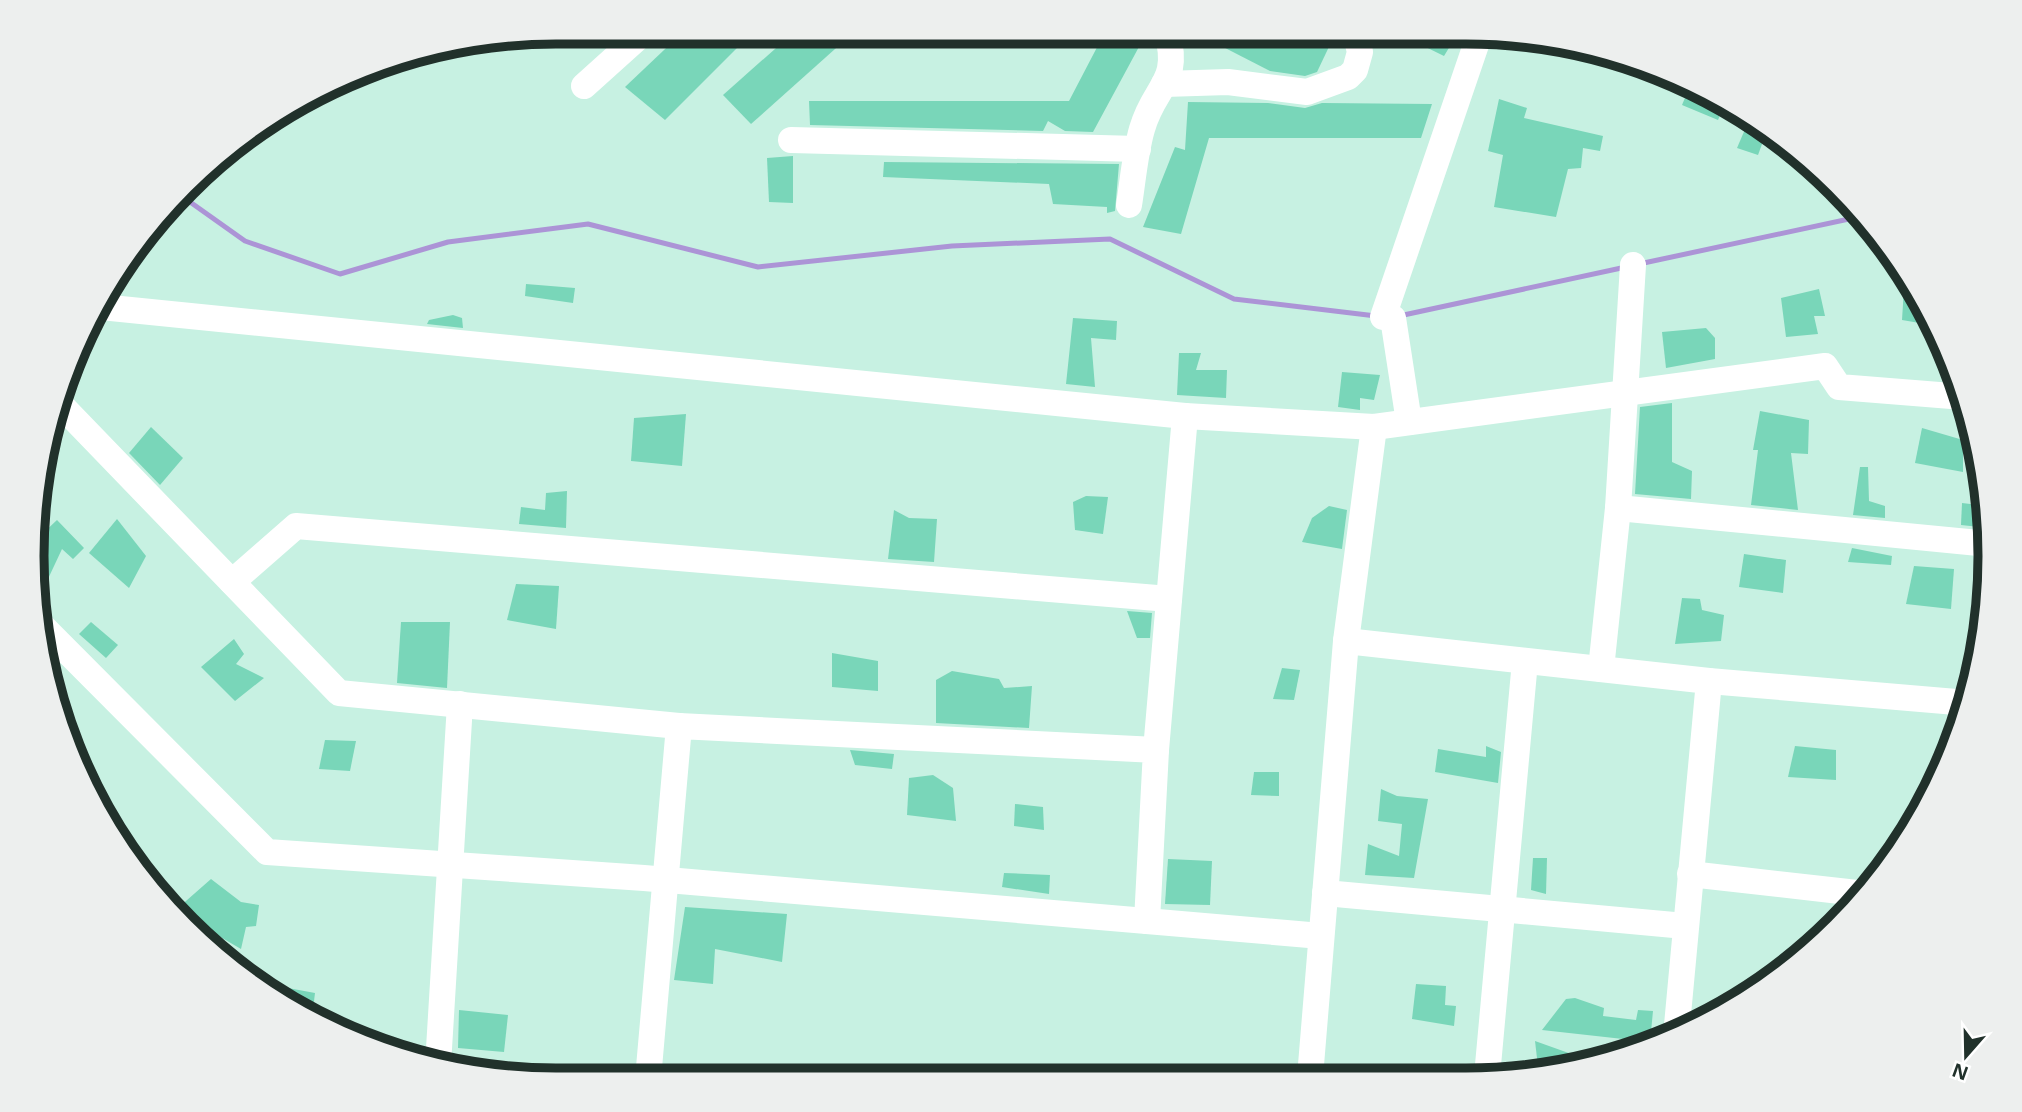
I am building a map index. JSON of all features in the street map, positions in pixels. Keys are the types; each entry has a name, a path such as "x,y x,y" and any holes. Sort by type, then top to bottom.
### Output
{"street":[{"path":"584,86 631,44"},
{"path":"1129,205 1138,149 1150,108 1171,73 1174,57 1170,44"},
{"path":"1164,83 1228,82 1307,92 1348,77 1354,70 1360,52 1358,44"},
{"path":"1409,422 1388,317 1476,44"},
{"path":"791,140 1138,149"},
{"path":"1601,669 1618,508 1633,265"},
{"path":"109,307 1185,416 1374,427 1825,366 1839,387 1953,396"},
{"path":"65,409 339,693 679,726 1156,750"},
{"path":"1147,921 1156,750 1185,416"},
{"path":"1311,1068 1346,641 1374,427"},
{"path":"1618,508 1978,543"},
{"path":"232,582 296,526 1169,599"},
{"path":"50,634 267,852 664,880 1321,936"},
{"path":"1346,641 1709,681 1957,702"},
{"path":"1488,1067 1525,661"},
{"path":"1677,1022 1709,681"},
{"path":"439,1054 460,704"},
{"path":"649,1068 679,726"},
{"path":"1689,874 1852,892"},
{"path":"1325,893 1685,926"}],"building":[{"path":"670,44 741,44 665,120 625,87"},
{"path":"780,44 841,44 751,124 723,95"},
{"path":"1099,44 1141,44 1093,132 1065,131 1048,121 1043,131 810,125 809,101 1069,101"},
{"path":"1217,44 1330,44 1317,72 1305,76 1270,71"},
{"path":"1420,44 1451,44 1444,56"},
{"path":"1687,94 1721,112 1718,120 1682,105"},
{"path":"1499,99 1527,108 1524,118 1603,136 1600,151 1583,148 1581,168 1568,169 1556,217 1494,207 1503,155 1488,151"},
{"path":"1188,102 1268,103 1305,108 1322,103 1432,104 1421,138 1209,138 1181,234 1143,227 1175,147 1185,150"},
{"path":"1746,127 1764,139 1758,155 1737,148"},
{"path":"793,156 793,203 769,202 767,158"},
{"path":"884,162 1119,164 1115,211 1107,213 1107,207 1053,204 1049,184 883,177"},
{"path":"526,284 575,288 573,303 525,296"},
{"path":"1819,289 1825,316 1814,316 1818,334 1786,337 1781,298"},
{"path":"1904,290 1922,323 1902,320"},
{"path":"453,315 462,318 463,328 427,324 429,320"},
{"path":"1073,318 1117,321 1116,340 1091,338 1095,387 1066,384"},
{"path":"1706,328 1715,338 1715,359 1666,368 1662,332"},
{"path":"1179,353 1201,353 1196,370 1227,370 1226,398 1177,395"},
{"path":"1342,372 1380,375 1374,400 1360,398 1360,410 1338,407"},
{"path":"1672,403 1672,462 1692,471 1691,499 1635,494 1640,407"},
{"path":"1760,411 1809,420 1808,454 1791,453 1798,510 1751,505 1758,450 1753,450"},
{"path":"686,414 682,466 631,461 634,418"},
{"path":"151,427 183,458 160,485 129,453"},
{"path":"1922,428 1963,440 1963,472 1915,463"},
{"path":"1860,467 1868,467 1869,501 1885,506 1885,518 1853,515"},
{"path":"567,491 566,528 519,524 521,507 545,510 546,493"},
{"path":"1086,496 1108,497 1103,534 1075,530 1073,502"},
{"path":"1962,503 1975,505 1977,527 1961,525"},
{"path":"1329,506 1347,510 1342,549 1302,542 1312,518"},
{"path":"894,510 909,518 937,519 934,562 888,559"},
{"path":"117,519 146,556 129,588 89,553"},
{"path":"57,520 84,548 73,559 62,549 47,581 45,578 45,532"},
{"path":"1852,548 1892,556 1891,565 1848,562"},
{"path":"1744,554 1786,560 1783,593 1739,587"},
{"path":"1914,566 1954,569 1951,609 1906,604"},
{"path":"516,584 559,586 556,629 507,620"},
{"path":"1682,598 1700,599 1702,610 1724,615 1721,641 1675,644"},
{"path":"1127,611 1152,613 1150,638 1137,638"},
{"path":"91,622 118,645 106,658 79,634"},
{"path":"401,622 450,622 447,688 397,683"},
{"path":"234,639 244,654 236,664 264,678 235,701 201,667"},
{"path":"832,653 878,661 878,691 832,687"},
{"path":"1282,668 1300,670 1294,700 1273,699"},
{"path":"952,671 999,679 1004,688 1032,686 1029,728 936,723 936,680"},
{"path":"325,740 356,741 350,771 319,769"},
{"path":"1486,746 1501,752 1498,783 1435,772 1438,749 1486,757"},
{"path":"1795,746 1836,750 1836,780 1788,777"},
{"path":"850,750 894,754 892,769 855,765"},
{"path":"1254,772 1279,772 1279,796 1251,795"},
{"path":"933,775 953,788 956,821 907,815 909,778"},
{"path":"1381,789 1397,796 1428,799 1414,878 1365,875 1368,844 1399,856 1402,824 1378,821"},
{"path":"1015,804 1043,807 1044,830 1014,826"},
{"path":"1533,858 1547,858 1546,894 1531,890"},
{"path":"1168,859 1212,861 1210,905 1165,904"},
{"path":"1004,873 1050,875 1049,894 1002,887"},
{"path":"211,879 241,902 259,905 256,926 246,927 241,949 217,935 215,938 181,905"},
{"path":"685,907 787,914 782,962 715,949 713,984 674,980"},
{"path":"1416,984 1446,986 1445,1005 1456,1006 1454,1026 1412,1019"},
{"path":"278,986 315,993 313,1007"},
{"path":"1575,998 1604,1008 1603,1016 1636,1020 1638,1010 1653,1011 1651,1033 1633,1040 1542,1030 1566,999"},
{"path":"459,1010 508,1015 504,1052 458,1048"},
{"path":"1535,1041 1576,1056 1566,1058 1538,1063"}],"waterway":[{"path":"188,200 245,241 340,274 448,242 588,224 758,267 952,246 1110,239 1234,299 1376,316"},
{"path":"1639,264 1851,218"},
{"path":"1399,316 1626,267"}]}
